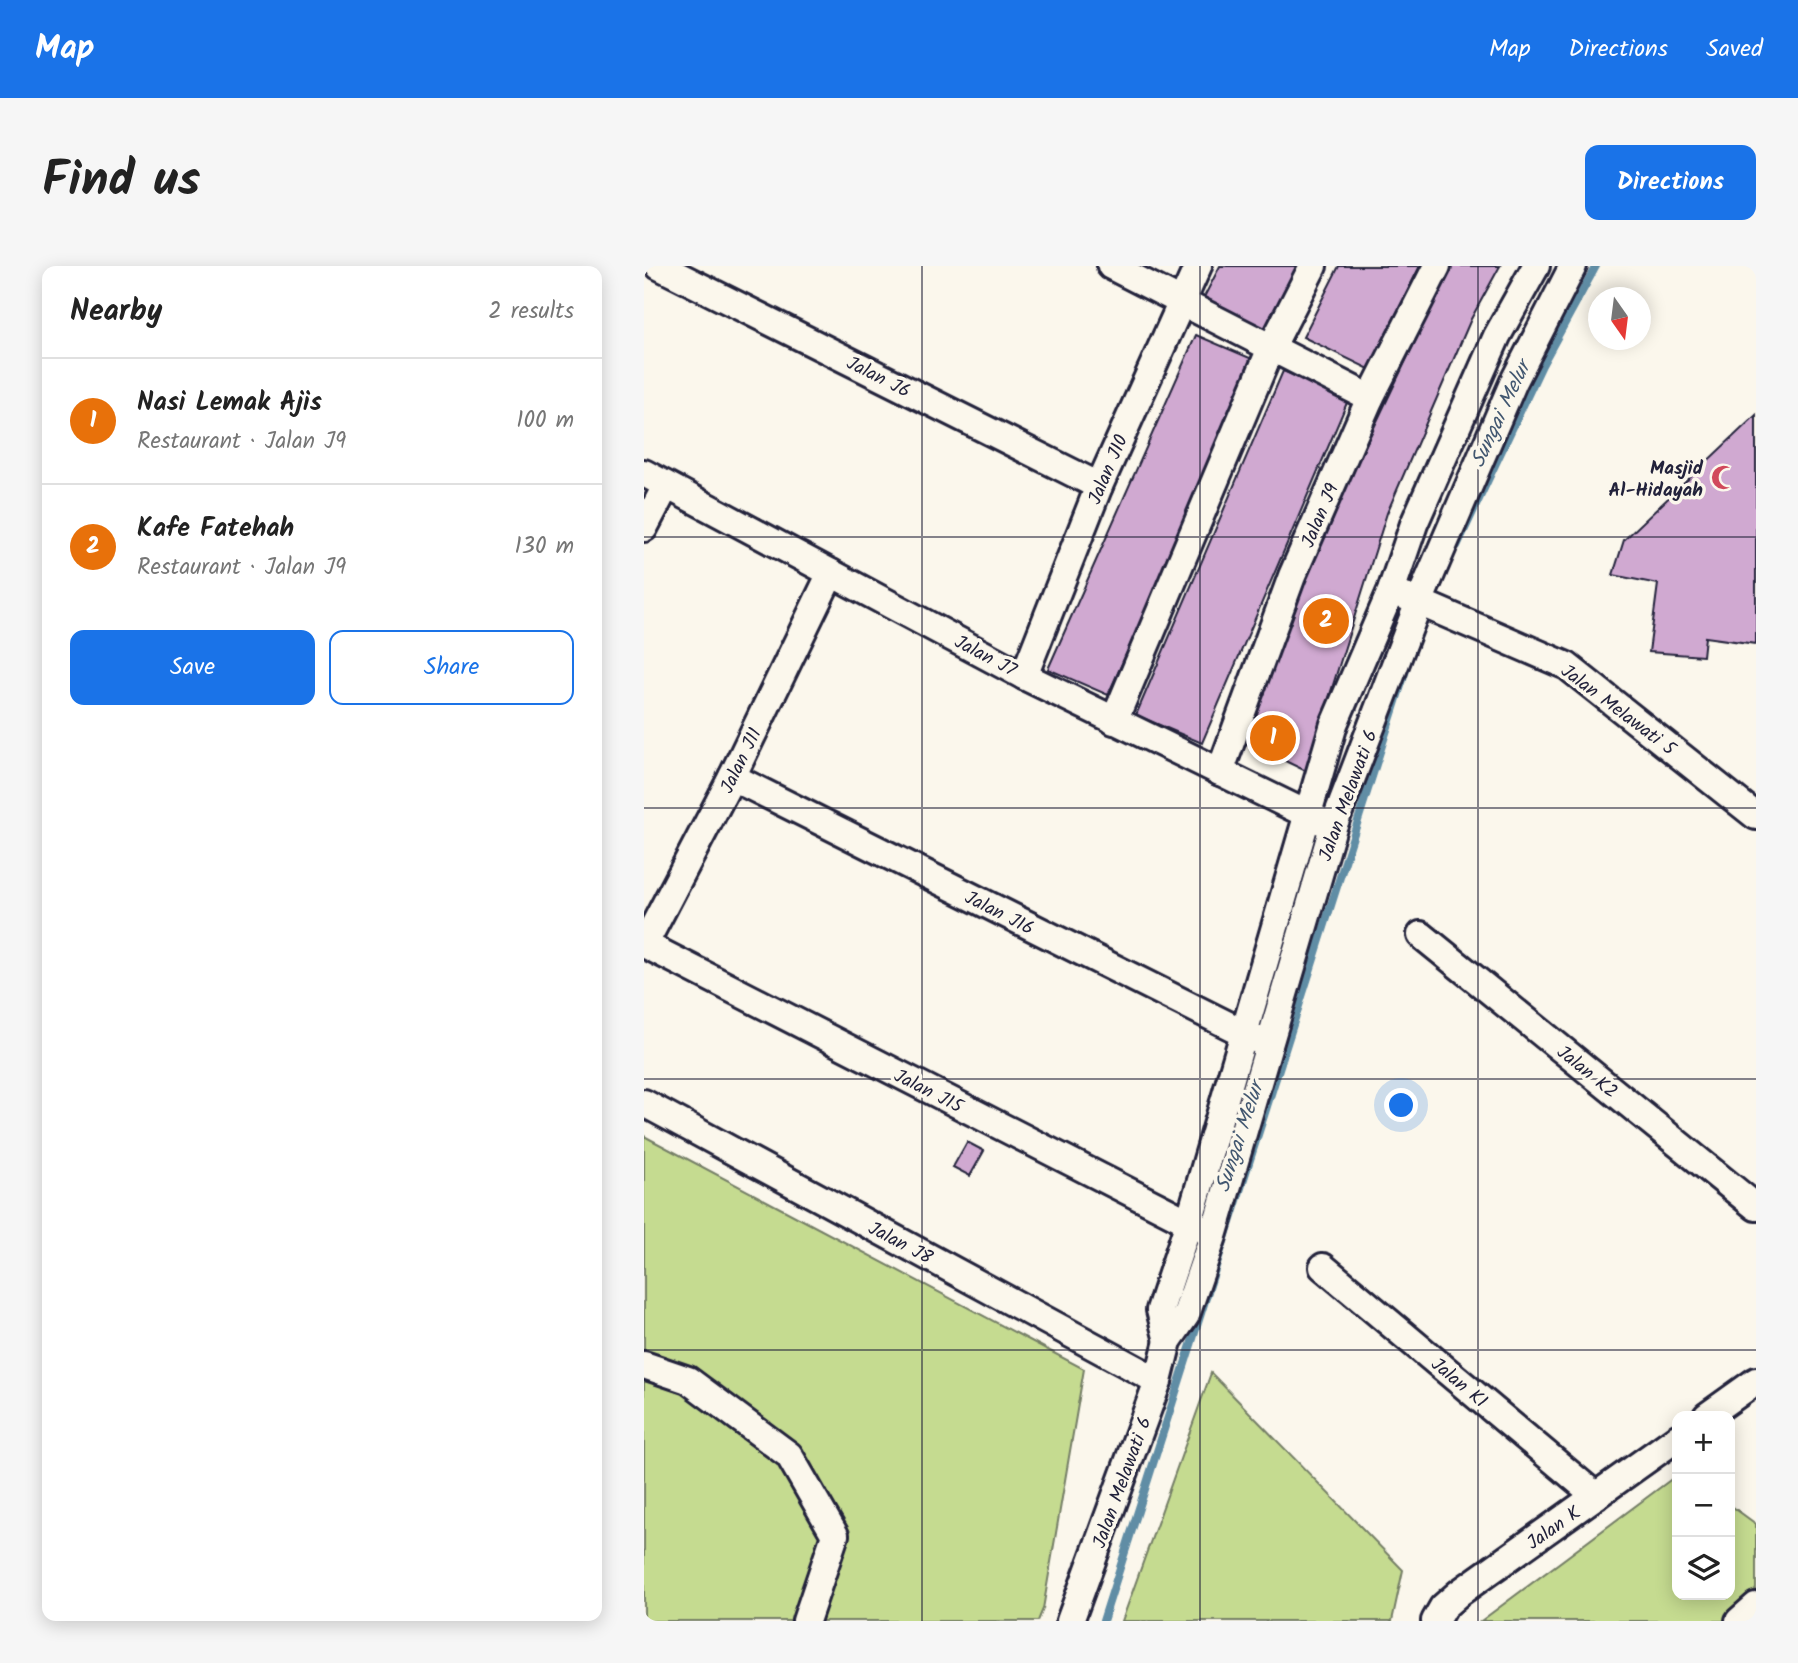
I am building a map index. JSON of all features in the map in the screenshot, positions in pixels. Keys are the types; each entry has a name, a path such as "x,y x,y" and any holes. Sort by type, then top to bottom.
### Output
{"street":[{"name":"Jalan J6","path":"659,266 1099,486"},
{"path":"1111,266 1370,398"},
{"name":"Jalan J10","path":"1024,676 1099,486 1198,266"},
{"path":"1114,721 1271,348 1312,266"},
{"name":"Jalan J9","path":"1220,772 1292,576 1370,398 1437,266"},
{"name":"Jalan Melawati 6","path":"1168,1341 1160,1310 1189,1222 1334,723 1391,591 1414,524 1486,361 1536,266"},
{"name":"Jalan Melawati 6","path":"1070,1621 1158,1381 1168,1341 1186,1315 1213,1236 1334,827 1419,602 1514,381 1573,266"},
{"path":"644,528 655,480"},
{"name":"Jalan J7","path":"655,480 1024,676 1334,827"},
{"name":"Jalan J11","path":"644,944 732,777 831,573"},
{"name":"Jalan Melawati 5","path":"1391,591 1567,666 1756,817"},
{"name":"Jalan J16","path":"732,777 1268,1044"},
{"name":"Jalan K2","path":"1421,935 1756,1207"},
{"name":"Jalan J15","path":"644,944 1213,1236"},
{"name":"Jalan J8","path":"644,1103 1158,1381"},
{"name":"Jalan K1","path":"1323,1267 1596,1496"},
{"path":"644,1365 688,1380 789,1455 835,1535 806,1621"},
{"path":"1714,1411 1756,1381"},
{"name":"Jalan K","path":"1435,1621 1443,1607 1459,1593 1672,1442"},
{"path":"1739,1621 1756,1606"}],"green space":[{"path":"644,1136 1084,1369 1043,1609 1038,1621 644,1621"},
{"path":"1211,1373 1403,1570 1392,1621 1122,1621"},
{"path":"1672,1479 1672,1600 1735,1600 1735,1509 1756,1524 1756,1589 1725,1621 1481,1621"}],"building":[{"path":"1220,266 1304,266 1269,336 1201,303"},
{"path":"1339,266 1420,266 1369,369 1303,337"},
{"path":"1451,266 1500,266 1471,319 1387,513 1306,771 1237,738 1358,461"},
{"path":"1196,335 1257,361 1108,695 1048,669"},
{"path":"1283,371 1349,398 1202,743 1136,715"},
{"name":"Masjid Al-Hidayah","path":"1756,415 1756,644 1705,637 1703,656 1649,652 1658,584 1613,575 1624,540"},
{"path":"967,1142 984,1151 970,1176 953,1167"}],"waterway":[{"name":"Sungai Melur","path":"1457,546 1542,365 1596,266"},
{"name":"Sungai Melur","path":"1103,1621 1406,670"}],"place":[{"name":"Masjid Al-Hidayah","path":"1723,478"},
{"name":"Kafe Fatehah","path":"1326,621"},
{"name":"Nasi Lemak Ajis","path":"1273,738"}]}
